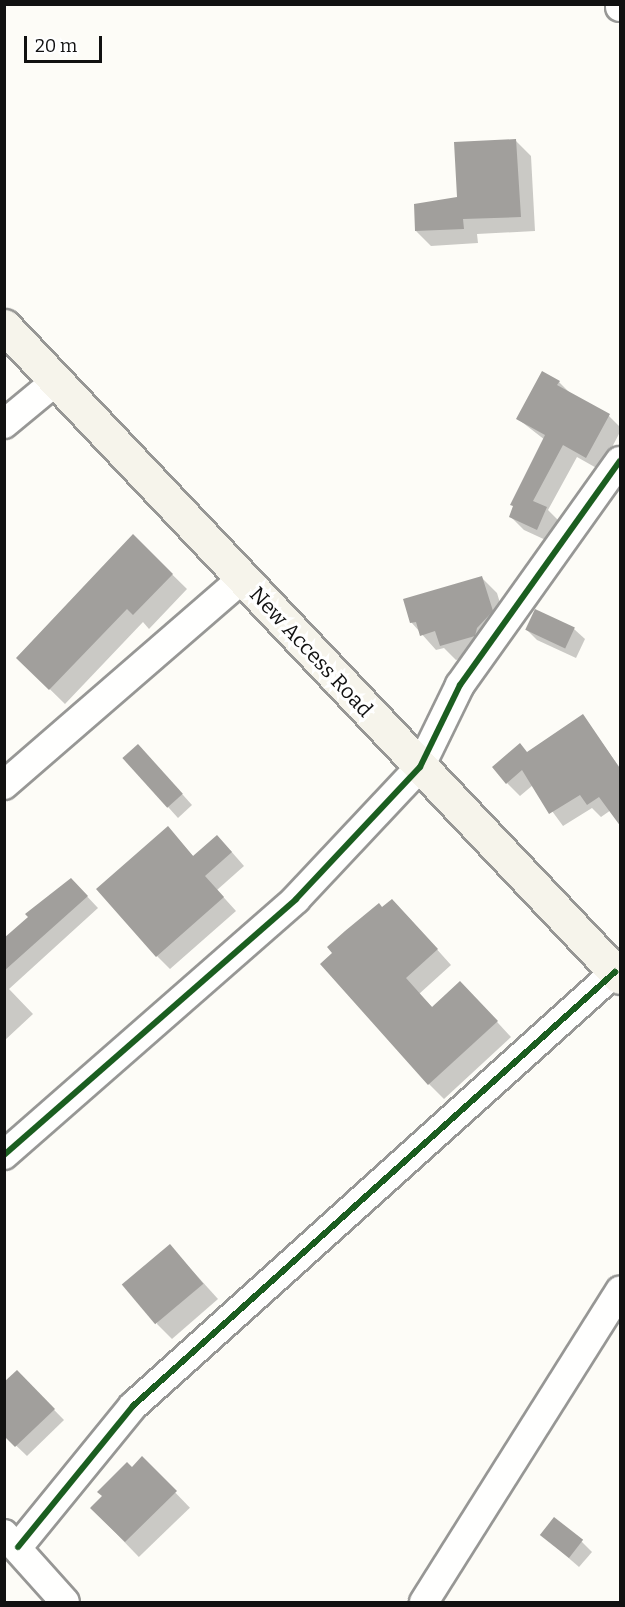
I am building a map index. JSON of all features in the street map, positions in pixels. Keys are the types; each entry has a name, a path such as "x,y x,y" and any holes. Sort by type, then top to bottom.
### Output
{"main road":[{"name":"New Access Road","path":"4,326 618,975"}],"street":[{"path":"4,424 56,381"},
{"path":"4,1155 296,899 420,767 460,686 621,461"},
{"path":"4,785 242,579"},
{"path":"65,1602 11,1540 133,1406 618,975"},
{"path":"424,1602 621,1291"}],"building":[{"path":"516,139 521,217 463,219 464,229 415,231 414,204 457,197 454,142"},
{"path":"542,371 560,381 557,385 610,414 586,458 563,445 533,501 547,507 537,530 509,517 513,506 510,505 545,435 516,419"},
{"path":"133,534 173,574 133,615 127,609 49,690 16,658"},
{"path":"482,576 493,611 477,628 475,636 440,646 435,631 420,636 416,622 410,623 403,599"},
{"path":"535,609 575,628 565,648 525,630"},
{"path":"583,714 621,770 621,827 599,797 587,805 580,795 549,814 522,770 506,784 492,767 520,743 527,752"},
{"path":"138,744 183,794 167,808 122,758"},
{"path":"168,826 193,856 217,835 232,852 205,876 224,897 156,957 96,889"},
{"path":"71,878 88,896 4,971 4,938 28,917 25,914"},
{"path":"392,899 438,949 406,978 432,1007 460,981 498,1021 428,1085 320,964 332,953 327,947 379,903 382,907"},
{"path":"170,1244 203,1284 155,1324 122,1284"},
{"path":"17,1370 55,1409 15,1447 4,1436 4,1382"},
{"path":"142,1456 177,1491 125,1542 90,1508 102,1496 97,1492 127,1462 132,1467"},
{"path":"554,1517 583,1540 569,1558 540,1535"}],"cycle path":[{"path":"4,1155 296,899 420,767 460,685 620,461"},
{"path":"18,1547 133,1406 615,972"}]}
